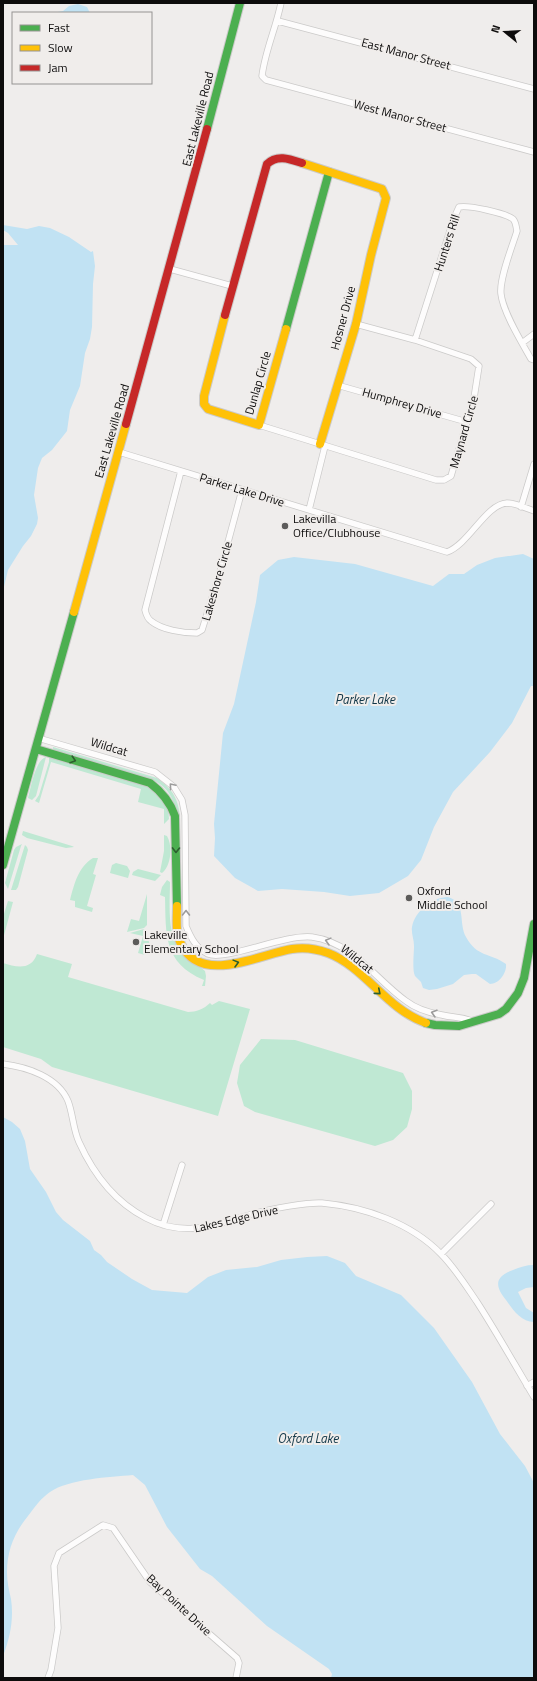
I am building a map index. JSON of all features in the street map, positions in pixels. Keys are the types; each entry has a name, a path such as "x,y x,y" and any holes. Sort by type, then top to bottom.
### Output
{"street":[{"name":"East Lakeville Road","path":"3,865 201,156 240,3"},
{"path":"278,21 281,3"},
{"name":"West Manor Street","path":"278,21 263,67 262,76 266,80 534,152"},
{"name":"East Manor Street","path":"278,21 534,89"},
{"name":"Dunlap Circle","path":"329,172 259,425 208,409 204,404 206,381 267,164 272,159 282,158 329,172 382,189 386,198"},
{"name":"Hosner Drive","path":"309,510 337,385 356,324 371,255 386,198"},
{"name":"Hunters Rill","path":"415,340 454,218 460,207 474,206 507,216 513,220 516,226 516,231 505,270 501,295 504,306 522,343 531,359 534,360"},
{"path":"170,268 232,286"},
{"name":"Maynard Circle","path":"259,425 436,480 444,480 451,476 474,398 479,366 471,359 415,340 356,324"},
{"path":"522,343 534,334"},
{"name":"Humphrey Drive","path":"337,385 467,422"},
{"name":"Parker Lake Drive","path":"119,452 446,552 463,542 496,506 507,503 534,511"},
{"path":"521,507 534,464"},
{"name":"Lakeshore Circle","path":"181,471 145,610 149,620 160,626 197,634 202,630 220,572 242,490"},
{"name":"Wildcat","path":"38,738 155,772 174,787 182,800 185,827 186,926 192,940 199,948 210,954 225,954 288,938 303,936 328,940 359,959 406,1001 443,1016 459,1016 472,1021"},
{"name":"Wildcat","path":"36,749 150,782 165,794 172,805 175,816 177,929 182,946 191,957 206,965 226,965 289,949 317,949 330,953 352,968 400,1011 420,1021 441,1027 460,1026 504,1011 518,992 526,969 529,943 534,924"},
{"path":"176,828 185,827"},
{"path":"216,954 217,966"},
{"name":"Lakes Edge Drive","path":"3,1064 36,1073 57,1084 67,1099 78,1140 97,1175 116,1196 133,1210 146,1218 180,1230 198,1229 265,1210 321,1203 359,1209 398,1224 420,1236 441,1254 458,1273 534,1397"},
{"path":"163,1225 182,1165"},
{"path":"441,1254 491,1204"},
{"path":"527,1386 534,1382"},
{"name":"Bay Pointe Drive","path":"48,1678 51,1670 58,1628 54,1566 59,1553 103,1525 112,1528 150,1582 237,1658 239,1663 236,1678"}],"green space":[{"path":"53,747 157,778 167,786 177,801 180,819 178,820 174,803 169,793 155,781 53,750"},
{"path":"46,757 36,796 32,800 28,798 34,775 39,763"},
{"path":"49,757 152,788 164,801 168,809 169,819 164,824 164,809 138,802 141,789 51,762 39,803 35,801 39,795 49,762"},
{"path":"23,831 74,847 66,848 27,838 22,835"},
{"path":"164,835 167,836 169,840 170,856 167,866 162,873 160,872 164,851"},
{"path":"22,844 8,889 5,883 14,850"},
{"path":"25,845 28,850 18,887 16,890 11,890"},
{"path":"93,858 98,858 93,874 96,875 87,906 93,908 92,912 75,907 75,901 70,900 80,871"},
{"path":"116,863 127,866 130,871 128,878 110,873 112,865"},
{"path":"138,869 161,875 155,881 132,875 133,872"},
{"path":"167,880 170,882 170,920 174,939 183,955 205,971 205,986 202,986 204,980 191,973 181,965 174,956 170,946 167,935 165,897 160,895 162,887"},
{"path":"147,894 147,925 144,928 127,932 131,919 139,921"},
{"path":"8,901 13,902 3,939 3,917"},
{"path":"144,929 147,932 153,953 145,955 138,953 143,936 130,933"},
{"path":"37,954 72,964 68,977 188,1012 200,1010 210,1003 212,1005 219,1001 250,1009 218,1116 52,1067 41,1059 3,1047 3,963 13,966 27,965 31,963"},
{"path":"261,1039 295,1040 403,1073 412,1091 412,1109 407,1127 393,1140 375,1146 255,1112 244,1106 237,1083 240,1065"}],"water":[{"path":"78,4 87,7 90,12 58,12 63,11 69,6"},
{"path":"3,225 27,229 39,226 50,228 69,237 91,252 93,251 95,266 92,327 85,353 80,386 70,410 67,431 52,450 42,458 38,468 34,495 38,518 37,524 31,536 8,570 3,591 3,245 18,245 8,233 3,230"},
{"name":"Parker Lake","path":"523,554 534,559 534,686 531,686 512,723 490,752 453,792 434,827 421,860 408,876 379,893 350,896 324,892 282,889 258,891 235,878 214,856 214,824 223,733 234,704 256,602 260,575 278,560 294,557 355,564 433,586 449,574 464,574 477,565 495,558"},
{"path":"448,897 454,900 460,908 462,925 470,944 479,952 500,960 506,964 504,974 493,984 490,984 476,974 472,974 464,975 453,984 429,990 423,988 421,982 415,976 413,966 414,943 412,929 414,921 420,910 430,902 436,899"},
{"name":"Oxford Lake","path":"3,1117 20,1129 25,1141 30,1169 46,1192 56,1212 63,1220 90,1241 94,1250 107,1262 132,1279 152,1290 187,1293 208,1277 226,1270 257,1267 281,1260 327,1256 345,1263 356,1276 401,1295 434,1328 472,1382 500,1434 525,1466 534,1483 534,1678 331,1678 332,1674 329,1669 267,1626 212,1576 200,1569 167,1527 145,1485 133,1475 78,1481 58,1488 44,1497 23,1522 12,1542 8,1557 7,1576 12,1606 12,1621 8,1642 3,1656"},
{"path":"534,1265 534,1287 526,1288 518,1292 526,1308 534,1313 534,1322 521,1318 502,1295 498,1282 502,1276 507,1273 523,1266"}],"traffic: fast":[{"path":"207,129 240,3"},
{"path":"286,329 329,172"},
{"path":"3,865 74,612"},
{"path":"36,749 150,783 162,794 171,806 175,816 177,906"},
{"path":"426,1023 459,1026 499,1014 506,1009 518,993 524,978 534,924"}],"traffic: slow":[{"path":"302,163 382,189 386,198 371,255 356,324 320,444"},
{"path":"225,315 204,396 204,404 208,409 259,425 286,329"},
{"path":"74,612 126,424"},
{"path":"177,906 177,930 179,940 190,956 202,963 216,965 232,964 297,948 319,950 341,959 399,1008 412,1017 426,1023"}],"traffic: jam":[{"path":"126,424 207,129"},
{"path":"225,315 267,164 279,158 302,163"}],"place":[{"name":"Lakevilla Office/Clubhouse","path":"285,526"},
{"name":"Oxford Middle School","path":"409,898"},
{"name":"Lakeville Elementary School","path":"136,942"}]}
